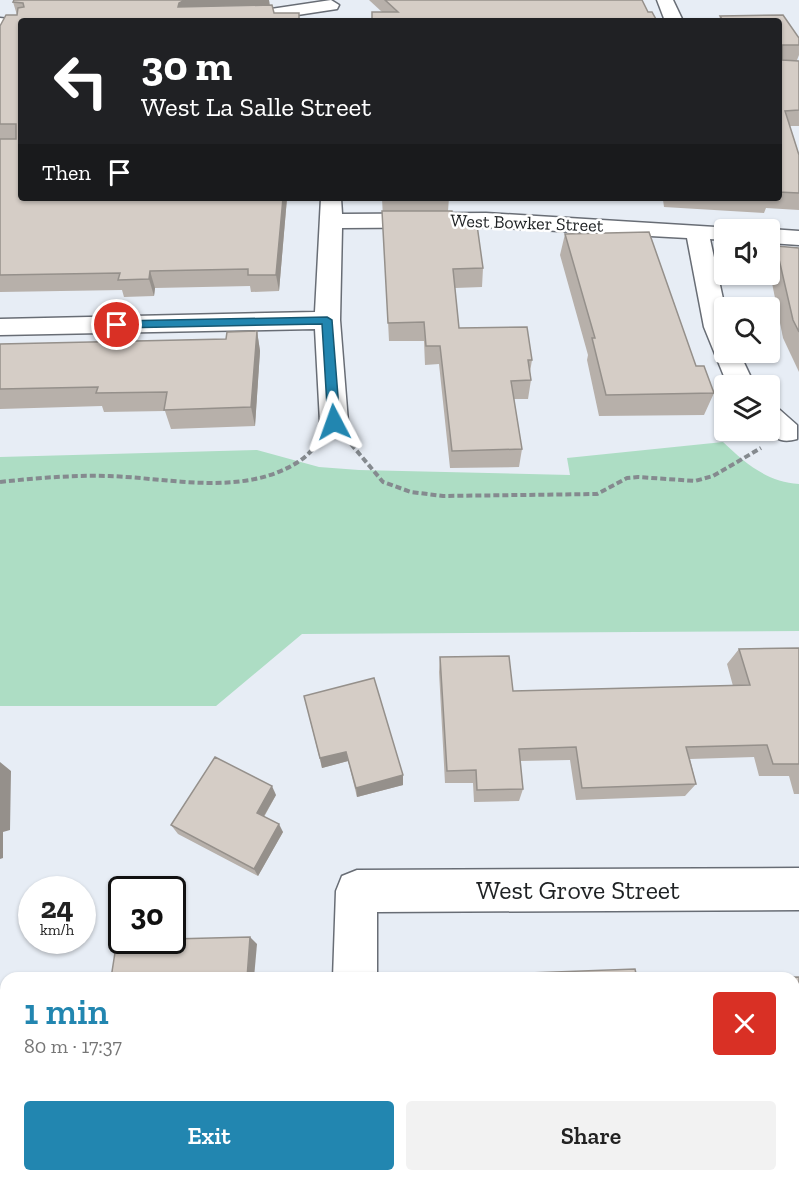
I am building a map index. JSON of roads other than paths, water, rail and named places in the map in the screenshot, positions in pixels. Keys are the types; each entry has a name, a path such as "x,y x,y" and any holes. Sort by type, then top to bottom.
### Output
{"street":[{"path":"665,0 673,18"},
{"path":"251,18 331,9"},
{"path":"0,23 18,24"},
{"path":"330,209 327,320 334,422"},
{"name":"West Bowker Street","path":"330,209 714,233"},
{"path":"696,232 714,313"},
{"path":"780,237 799,238"},
{"path":"0,327 327,320"},
{"name":"West Grove Street","path":"355,972 357,891 799,889"}]}
